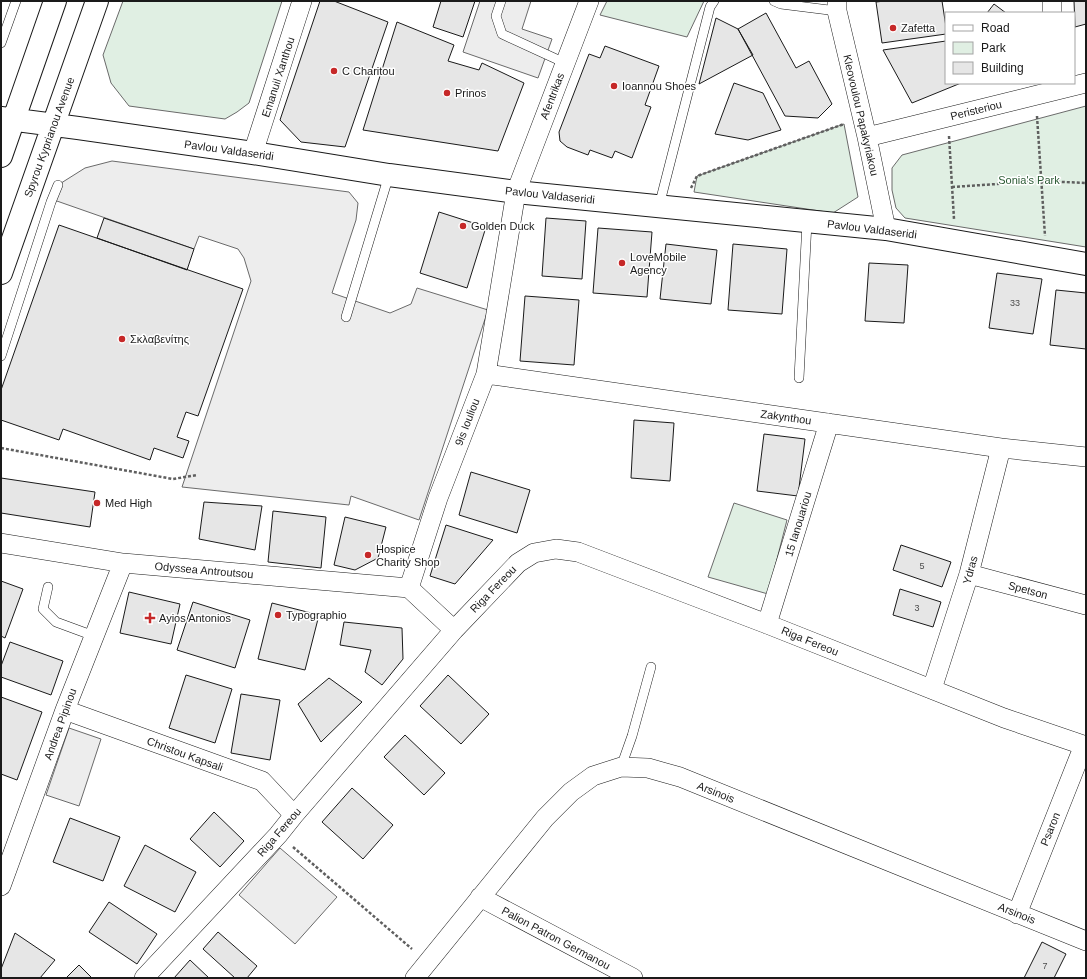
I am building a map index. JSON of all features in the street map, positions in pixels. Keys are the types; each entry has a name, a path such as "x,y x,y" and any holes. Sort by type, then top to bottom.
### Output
{"street":[{"name":"Spyrou Kyprianou Avenue","path":"1,273 97,1"},
{"name":"Emanuil Xanthou","path":"253,153 302,1"},
{"name":"Afentrikas","path":"516,192 589,1"},
{"path":"1052,1 1052,12"},
{"path":"1,156 7,119 54,2"},
{"name":"Kleovoulou Papakyriakou","path":"837,6 867,137 886,230"},
{"name":"Peristeriou","path":"867,137 1076,84"},
{"name":"Pavlou Valdaseridi","path":"7,119 253,153 389,175 516,192 886,230 1086,264"},
{"name":"9is Iouliou","path":"409,588 438,498 486,374 516,192"},
{"name":"Zakynthou","path":"486,374 1001,448 1086,457"},
{"name":"15 Ianouariou","path":"767,624 829,423"},
{"name":"Ydras","path":"932,689 969,574 1001,448"},
{"name":"Odyssea Antroutsou","path":"1,543 123,563 409,588"},
{"name":"Riga Fereou","path":"144,978 278,835 454,630 518,563 534,553 556,549 578,552 767,624 1004,718 1085,746"},
{"name":"Andrea Pipinou","path":"1,886 64,710 123,563"},
{"name":"Spetson","path":"969,574 1086,605"},
{"path":"409,588 454,630"},
{"name":"Christou Kapsali","path":"64,710 262,781 294,815"},
{"name":"Psaron","path":"1017,914 1085,746"},
{"name":"Arsinois","path":"415,978 546,818 571,792 594,776 621,767 648,768 680,777 1086,941"},
{"name":"Palion Patron Germanou","path":"480,897 633,978"}],"lane":[{"path":"1,43 16,1"},
{"path":"501,1 496,16 502,34 565,63"},
{"path":"669,207 710,7 714,1"},
{"path":"774,1 781,4 837,6"},
{"path":"346,316 389,175"},
{"path":"1,356 51,202 58,185"},
{"path":"799,378 807,222"},
{"path":"48,588 43,609 56,622 94,636"},
{"path":"621,767 632,736 651,667"}],"path":[{"path":"1036,95 1046,257"},
{"path":"948,117 956,241"},
{"path":"669,207 697,176 844,124 867,137"},
{"path":"952,187 1042,181 1086,183"},
{"path":"1,448 173,479 197,475"},
{"path":"278,835 428,963"}],"green space":[{"path":"123,1 282,1 249,103 225,119 129,106 111,83 103,55"},
{"path":"607,1 704,1 687,37 600,15"},
{"name":"Sonia's Park","path":"1086,106 1086,247 905,218 896,208 892,190 892,168 902,155"},
{"path":"844,124 858,197 833,213 694,192 697,176"},
{"path":"734,503 787,520 768,594 708,577"}],"shaded area":[{"path":"480,1 531,1 522,29 552,39 538,78 463,52"},
{"path":"112,161 349,192 358,203 356,220 332,293 390,313 411,304 417,288 488,310 419,520 351,496 349,505 182,487 251,281 244,258 238,249 199,236 194,249 54,200 58,185 85,168"},
{"path":"69,728 101,739 79,806 46,795"},
{"path":"280,848 337,897 295,944 239,895"}],"building":[{"name":"C Charitou","path":"320,1 334,1 388,22 345,147 301,142 280,120"},
{"path":"441,1 475,1 463,37 433,27"},
{"path":"942,1 945,20 945,34 882,43 876,2"},
{"path":"1074,1 1086,1 1086,24 1075,27"},
{"path":"994,4 1005,12 988,12"},
{"path":"766,13 796,68 809,61 832,104 818,118 785,116 738,29"},
{"path":"716,18 738,29 753,55 699,84"},
{"name":"Prinos","path":"397,22 454,45 448,61 479,70 482,63 524,83 498,151 363,130"},
{"path":"945,41 945,84 959,84 912,103 883,50"},
{"name":"Ioannou Shoes","path":"605,46 659,66 645,105 651,107 632,158 615,151 612,158 590,150 588,155 567,147 560,141 559,132 589,54 600,58"},
{"path":"734,83 763,93 781,130 748,140 715,134"},
{"path":"439,212 486,227 467,288 420,273"},
{"path":"104,218 194,249 187,270 97,238"},
{"path":"546,218 586,221 582,279 542,276"},
{"name":"Σκλαβενίτης","path":"59,225 243,289 198,416 186,412 177,437 189,441 183,458 154,448 150,460 63,429 59,440 1,420 1,390"},
{"name":"LoveMobile Agency","path":"598,228 652,232 647,297 593,293"},
{"path":"666,244 717,250 711,304 660,299"},
{"path":"733,244 787,249 782,314 728,310"},
{"path":"869,263 908,265 904,323 865,321"},
{"path":"997,273 1042,279 1033,334 989,328"},
{"path":"1056,290 1086,293 1086,349 1050,345"},
{"path":"525,296 579,300 574,365 520,361"},
{"path":"634,420 674,423 670,481 631,478"},
{"path":"764,434 805,439 798,496 757,491"},
{"path":"471,472 530,490 517,533 459,515"},
{"name":"Med High","path":"1,478 95,492 90,527 1,513"},
{"path":"204,502 262,506 255,550 199,539"},
{"path":"273,511 326,517 321,568 268,562"},
{"path":"345,517 386,527 378,558 355,570 334,565"},
{"path":"446,525 493,540 455,584 430,576"},
{"path":"901,545 951,562 942,587 893,570"},
{"path":"1,581 23,589 5,638 1,636"},
{"path":"900,589 941,602 933,627 893,615"},
{"name":"Ayios Antonios","path":"129,592 180,604 171,644 120,633"},
{"path":"193,602 250,620 235,668 177,650"},
{"path":"272,603 319,615 305,670 258,659"},
{"path":"344,622 402,628 403,659 382,685 365,672 371,650 340,645"},
{"path":"10,642 63,661 51,695 1,677 1,666"},
{"path":"186,675 232,689 215,743 169,728"},
{"path":"448,675 489,714 461,744 420,706"},
{"path":"329,678 362,702 321,742 298,704"},
{"path":"241,694 280,700 270,760 231,753"},
{"path":"1,697 42,712 17,780 1,774"},
{"path":"405,735 445,773 424,795 384,757"},
{"path":"352,788 393,825 363,859 322,822"},
{"path":"214,812 244,841 220,867 190,839"},
{"path":"70,818 120,837 103,881 53,862"},
{"path":"145,845 196,872 175,912 124,886"},
{"path":"109,902 157,934 137,964 89,932"},
{"path":"218,932 257,966 247,978 235,978 203,949"},
{"path":"15,933 55,960 40,978 1,977 1,969"},
{"path":"1042,942 1066,954 1054,978 1024,978"},
{"path":"190,960 209,978 174,978"},
{"path":"79,965 92,978 66,978"}],"place":[{"name":"Zafetta","path":"893,28"},
{"name":"C Charitou","path":"334,71"},
{"name":"Ioannou Shoes","path":"614,86"},
{"name":"Prinos","path":"447,93"},
{"name":"Golden Duck","path":"463,226"},
{"name":"LoveMobile Agency","path":"622,263"},
{"name":"Σκλαβενίτης","path":"122,339"},
{"name":"Med High","path":"97,503"},
{"name":"Hospice Charity Shop","path":"368,555"},
{"name":"Typographio","path":"278,615"},
{"name":"Ayios Antonios","path":"150,618"}]}
